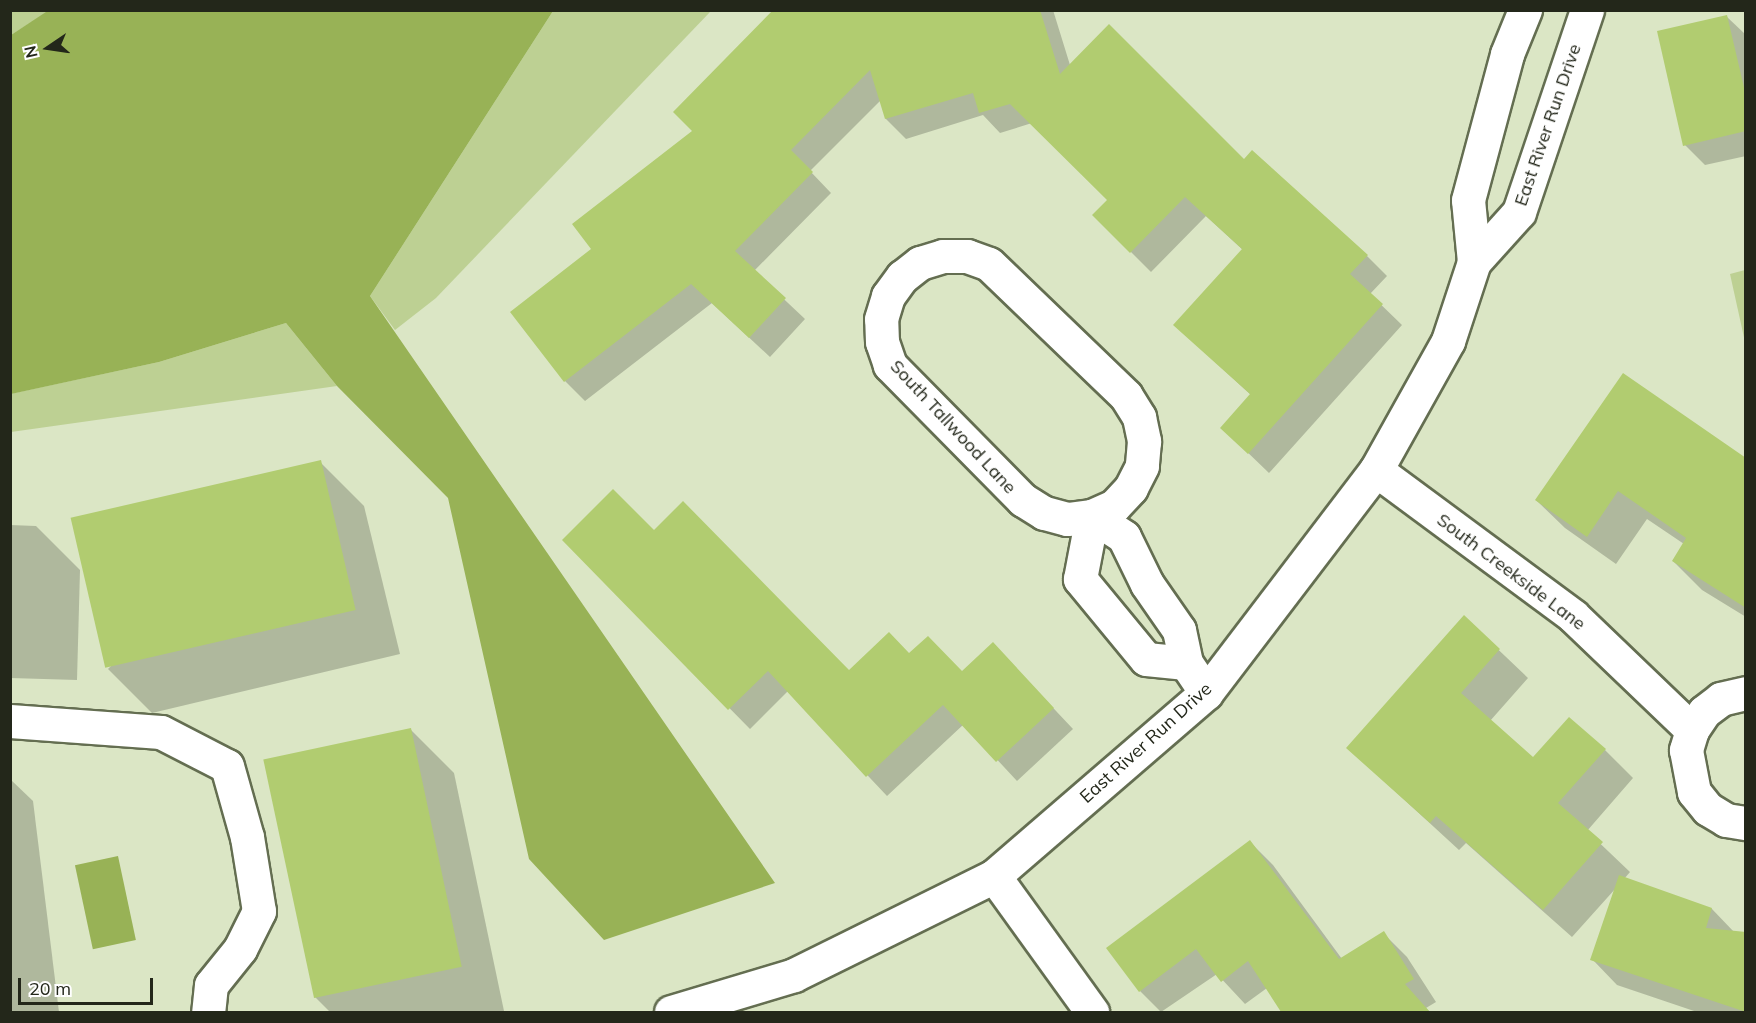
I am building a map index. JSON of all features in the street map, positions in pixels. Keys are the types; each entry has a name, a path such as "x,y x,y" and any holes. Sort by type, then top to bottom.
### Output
{"street":[{"name":"East River Run Drive","path":"671,1012 794,975 994,876 1206,693 1376,470 1448,341 1474,262 1468,200 1507,54 1525,10"},
{"name":"East River Run Drive","path":"1474,262 1519,212 1587,10"},
{"name":"South Tallwood Lane","path":"944,256 967,256 989,264 1126,396 1139,417 1144,441 1143,466 1131,488 1114,506 1092,516 1067,519 1044,513 1023,500 890,365 882,342 881,319 888,296 902,277 920,263 944,256"},
{"name":"South Creekside Lane","path":"1376,470 1573,616 1692,730"},
{"path":"1186,663 1146,660 1080,579 1092,516 1124,537 1147,584 1179,630 1186,663 1206,693"},
{"path":"1746,693 1721,699 1704,712 1692,730 1686,750 1687,772 1694,792 1708,808 1726,820 1746,824"},
{"path":"10,721 161,732 227,766 247,837 259,911 240,949 211,985 208,1012"},
{"path":"994,876 1092,1012"}],"shaded area":[{"path":"49,10 553,11 370,296 775,883 604,940 529,859 448,498 337,386 286,323 159,362 11,394 11,35"},
{"path":"11,11 49,11 11,35"},
{"path":"553,11 711,11 436,298 395,330 370,296"},
{"path":"1746,270 1745,342 1730,274"},
{"path":"286,323 337,386 11,432 10,394 159,362"},
{"path":"118,856 136,940 93,949 75,865"}],"building":[{"path":"773,10 1040,10 1060,74 1109,24 1244,159 1252,150 1368,255 1350,274 1383,304 1248,454 1220,428 1250,394 1173,325 1242,249 1185,197 1130,253 1092,215 1107,200 1010,104 979,113 973,93 885,119 870,70 791,150 813,172 735,251 786,298 749,338 691,284 564,382 510,312 591,249 572,224 692,131 673,112"},
{"path":"1727,15 1746,96 1746,131 1683,146 1657,31"},
{"path":"1623,373 1746,458 1746,608 1672,561 1686,538 1618,491 1587,537 1535,500"},
{"path":"321,460 356,610 105,668 71,518"},
{"path":"613,489 654,530 683,501 849,670 889,632 909,653 928,636 962,671 993,642 1054,708 996,762 943,705 866,777 768,671 728,710 562,540"},
{"path":"1464,615 1500,649 1461,693 1533,757 1569,717 1606,749 1558,803 1603,842 1543,910 1436,816 1430,823 1346,748"},
{"path":"411,728 462,967 314,998 263,759"},
{"path":"1250,840 1339,959 1384,931 1414,979 1405,984 1430,1012 1281,1012 1248,961 1221,982 1196,949 1139,992 1106,948"},
{"path":"1619,875 1712,908 1706,928 1746,932 1746,1012 1590,960"}]}
